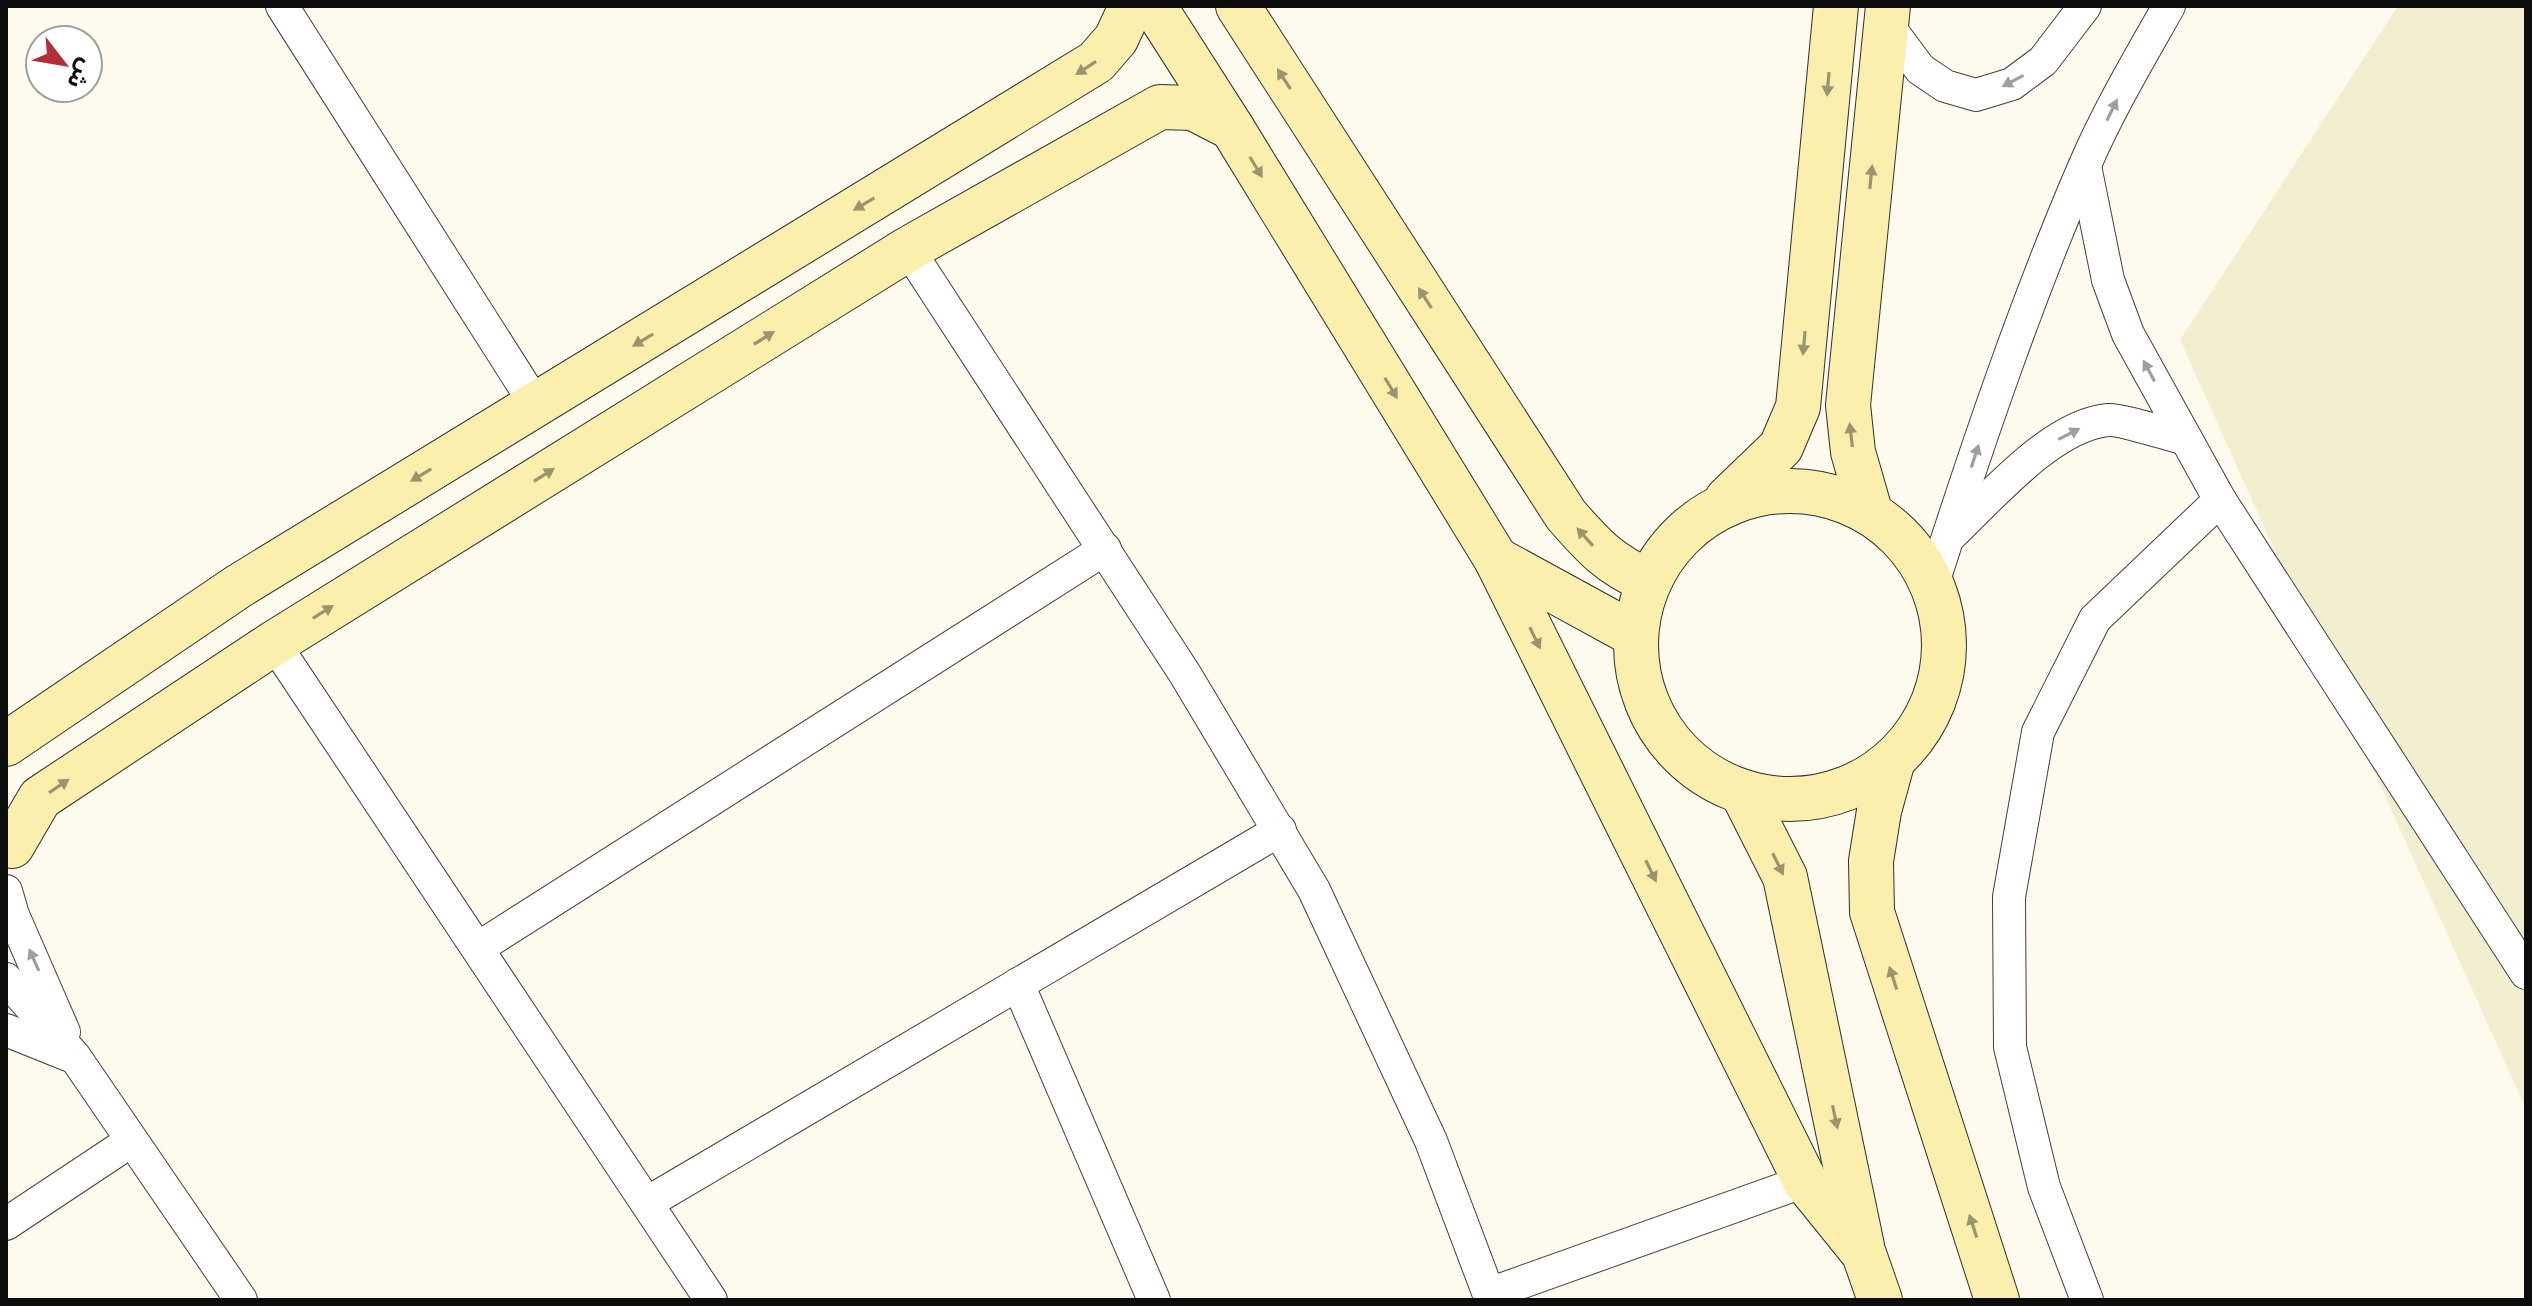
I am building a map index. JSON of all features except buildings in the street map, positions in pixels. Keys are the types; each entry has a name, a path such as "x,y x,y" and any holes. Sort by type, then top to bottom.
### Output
{"main road":[{"path":"6,744 239,586 1096,62 1116,39 1129,11 1128,6"},
{"path":"1154,6 1496,559 1805,1181 1864,1254"},
{"path":"1720,506 1769,490 1822,492 1870,511 1907,542 1933,583 1944,630 1941,678 1924,722 1893,760 1860,783 1823,797 1783,800 1743,794 1697,770 1661,733 1639,686 1635,635 1648,581 1677,538 1720,506 1781,447 1798,407 1836,6"},
{"path":"1256,13 1566,515 1595,548 1620,569 1648,581"},
{"path":"1870,511 1853,452 1848,405 1887,15"},
{"path":"8,851 40,798 274,643 908,249 1160,107 1193,108 1232,128"},
{"path":"1496,559 1635,635"},
{"path":"1893,760 1879,811 1871,861 1872,912 1997,1300"},
{"path":"1743,794 1785,877 1864,1254 1880,1300"}],"street":[{"path":"282,6 536,405"},
{"path":"1887,15 1920,69 1945,86 1976,95 2012,84 2043,61 2085,6"},
{"path":"1933,583 1991,406 2085,166 2122,90 2169,6"},
{"path":"2085,166 2108,280 2128,334 2220,500 2526,973"},
{"path":"908,249 1105,549 1314,890 1431,1141 1490,1297 1805,1181"},
{"path":"1947,540 2045,447 2077,429 2110,419 2186,439"},
{"path":"2087,1300 2044,1187 2010,1047 2009,897 2038,732 2095,619 2220,500"},
{"path":"478,948 1105,549"},
{"path":"274,643 711,1300"},
{"path":"647,1203 1280,830"},
{"path":"6,891 13,915 75,1057"},
{"path":"6,979 75,1057 241,1300"},
{"path":"1018,984 1154,1300"},
{"path":"6,1030 75,1057"},
{"path":"6,1224 131,1141"}],"shaded area":[{"path":"2398,6 2526,6 2526,1109 2180,340"}]}
